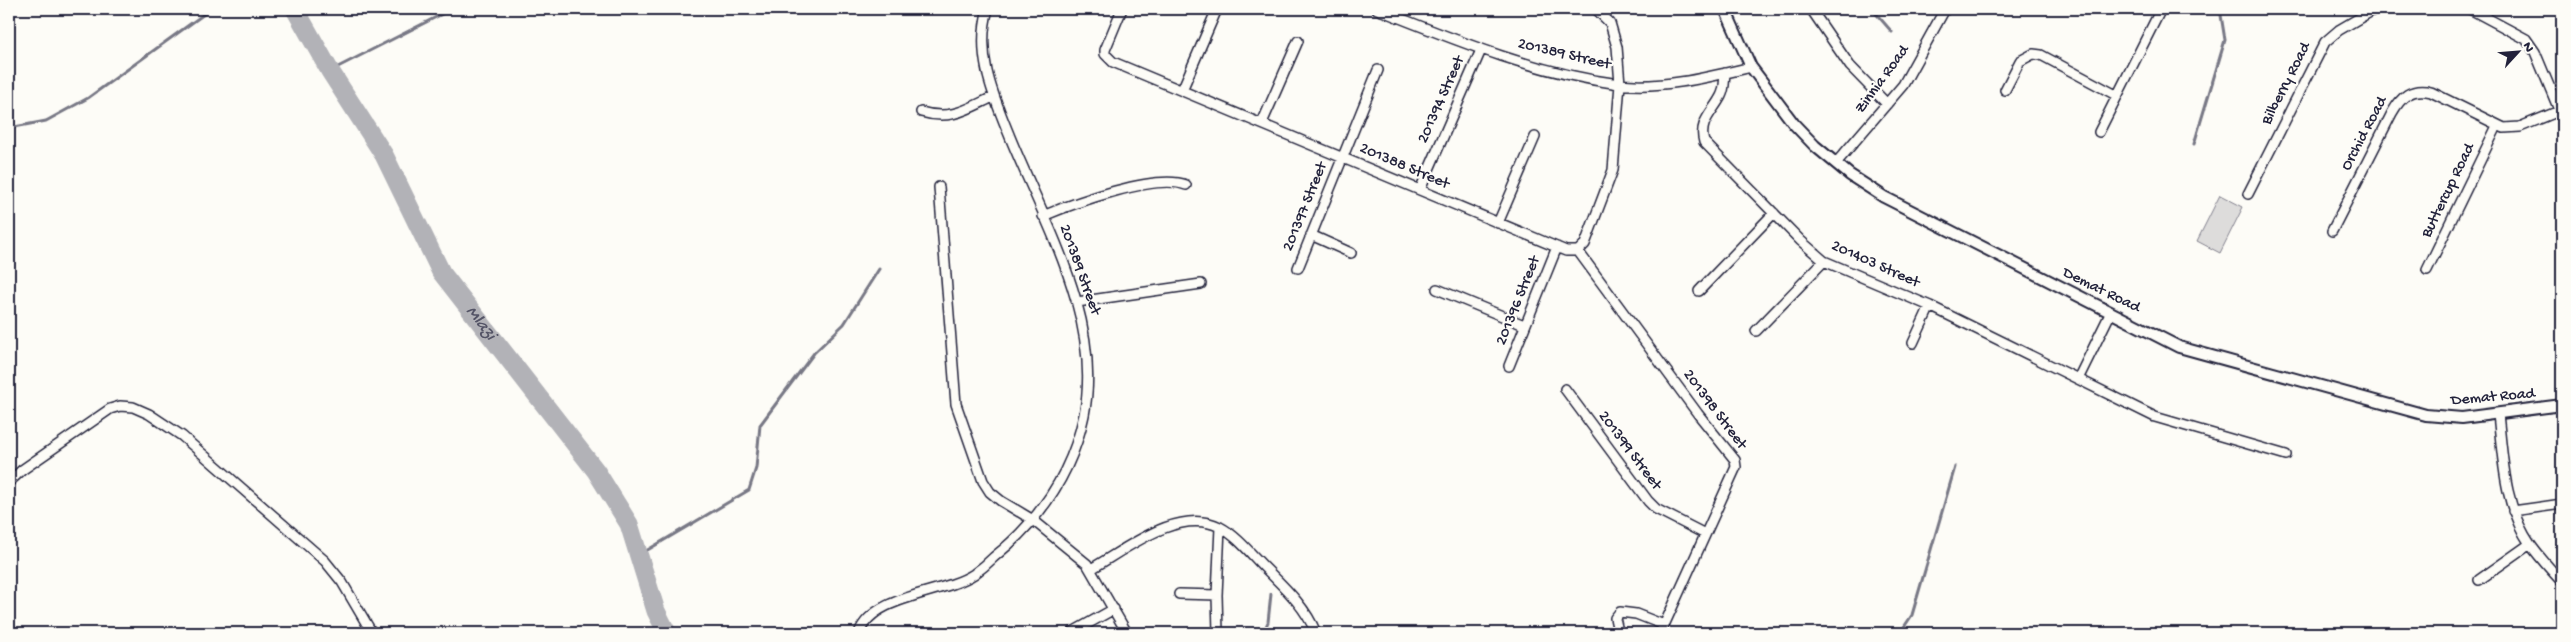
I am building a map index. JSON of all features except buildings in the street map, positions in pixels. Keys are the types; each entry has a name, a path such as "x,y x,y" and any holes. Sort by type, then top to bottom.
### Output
{"street":[{"name":"201389 Street","path":"859,633 866,621 888,605 956,584 975,574 1015,540 1033,520 1061,481 1072,457 1084,415 1088,369 1087,345 1077,302 993,97 983,55 983,38 988,9"},
{"name":"201388 Street","path":"1122,9 1105,50 1107,58 1113,62 1566,252 1578,250"},
{"path":"1182,90 1217,9"},
{"name":"201389 Street","path":"1377,9 1481,50 1578,76 1620,84 1684,82 1751,67"},
{"path":"1578,250 1585,244 1613,170 1620,84 1616,36 1610,23 1596,9"},
{"name":"Demat Road","path":"1725,9 1751,67 1794,124 1850,175 1902,208 2179,347 2405,410 2447,418 2498,414 2562,405"},
{"path":"1811,9 1850,66 1887,104"},
{"name":"Zinnia Road","path":"1836,163 1887,104 1915,65 1945,9"},
{"path":"2099,132 2161,9"},
{"name":"Bilberry Road","path":"2248,194 2325,42 2339,30 2376,9"},
{"path":"2470,9 2526,39 2535,52 2561,114"},
{"path":"1262,123 1298,41"},
{"name":"201394 Street","path":"1420,190 1481,50"},
{"path":"2005,90 2020,62 2033,54 2041,55 2116,95"},
{"name":"201397 Street","path":"1298,268 1378,70"},
{"name":"201403 Street","path":"1725,73 1721,96 1710,111 1702,129 1704,142 1824,261 1930,306 2155,417 2286,455"},
{"name":"Orchid Road","path":"2332,231 2392,113 2403,96 2420,90 2431,92 2497,126 2520,127 2561,114"},
{"path":"921,112 938,116 952,115 993,97"},
{"name":"Buttercup Road","path":"2427,270 2497,126"},
{"path":"1498,223 1535,137"},
{"path":"1043,216 1095,196 1171,181 1186,185"},
{"path":"939,188 946,296 959,412 979,471 990,492 1033,520 1091,569 1128,633"},
{"path":"1699,291 1774,213"},
{"path":"1311,235 1351,253"},
{"name":"201396 Street","path":"1509,366 1524,325 1557,248"},
{"name":"201398 Street","path":"1578,250 1698,414 1735,460 1736,467 1663,629 1636,614 1620,612 1615,618 1617,627 1615,632 1609,633"},
{"path":"1756,331 1824,261"},
{"path":"1077,302 1201,284"},
{"path":"1437,289 1524,325"},
{"path":"1913,343 1930,306"},
{"path":"2078,379 2111,312"},
{"name":"201399 Street","path":"1565,389 1648,501 1656,509 1706,534"},
{"path":"9,482 22,470 110,410 120,406 133,407 149,414 182,436 324,561 342,582 372,633"},
{"path":"2498,414 2508,494 2513,511 2530,544 2562,582"},
{"path":"2513,511 2562,504"},
{"path":"1091,569 1175,524 1198,520 1220,527 1235,538 1293,595 1307,614 1316,633"},
{"path":"1218,633 1217,595 1220,527"},
{"path":"2479,580 2530,544"},
{"path":"1179,594 1217,595"},
{"path":"1071,633 1114,609"},
{"path":"2558,633 2562,630"}],"shaded area":[{"path":"2220,195 2243,207 2220,253 2197,241"}],"waterway":[{"path":"9,128 46,121 88,98 211,9"},
{"name":"Mlazi","path":"295,9 330,71 384,155 441,272 596,471 629,524 656,611 667,633"},
{"path":"330,71 452,9"},
{"path":"1872,9 1892,32"},
{"path":"2194,144 2225,40 2220,9"},
{"path":"639,555 749,490 756,468 760,425 814,353 844,324 879,269"},
{"path":"1900,633 1912,615 1955,467"},
{"path":"1263,633 1268,622 1271,594"}]}
